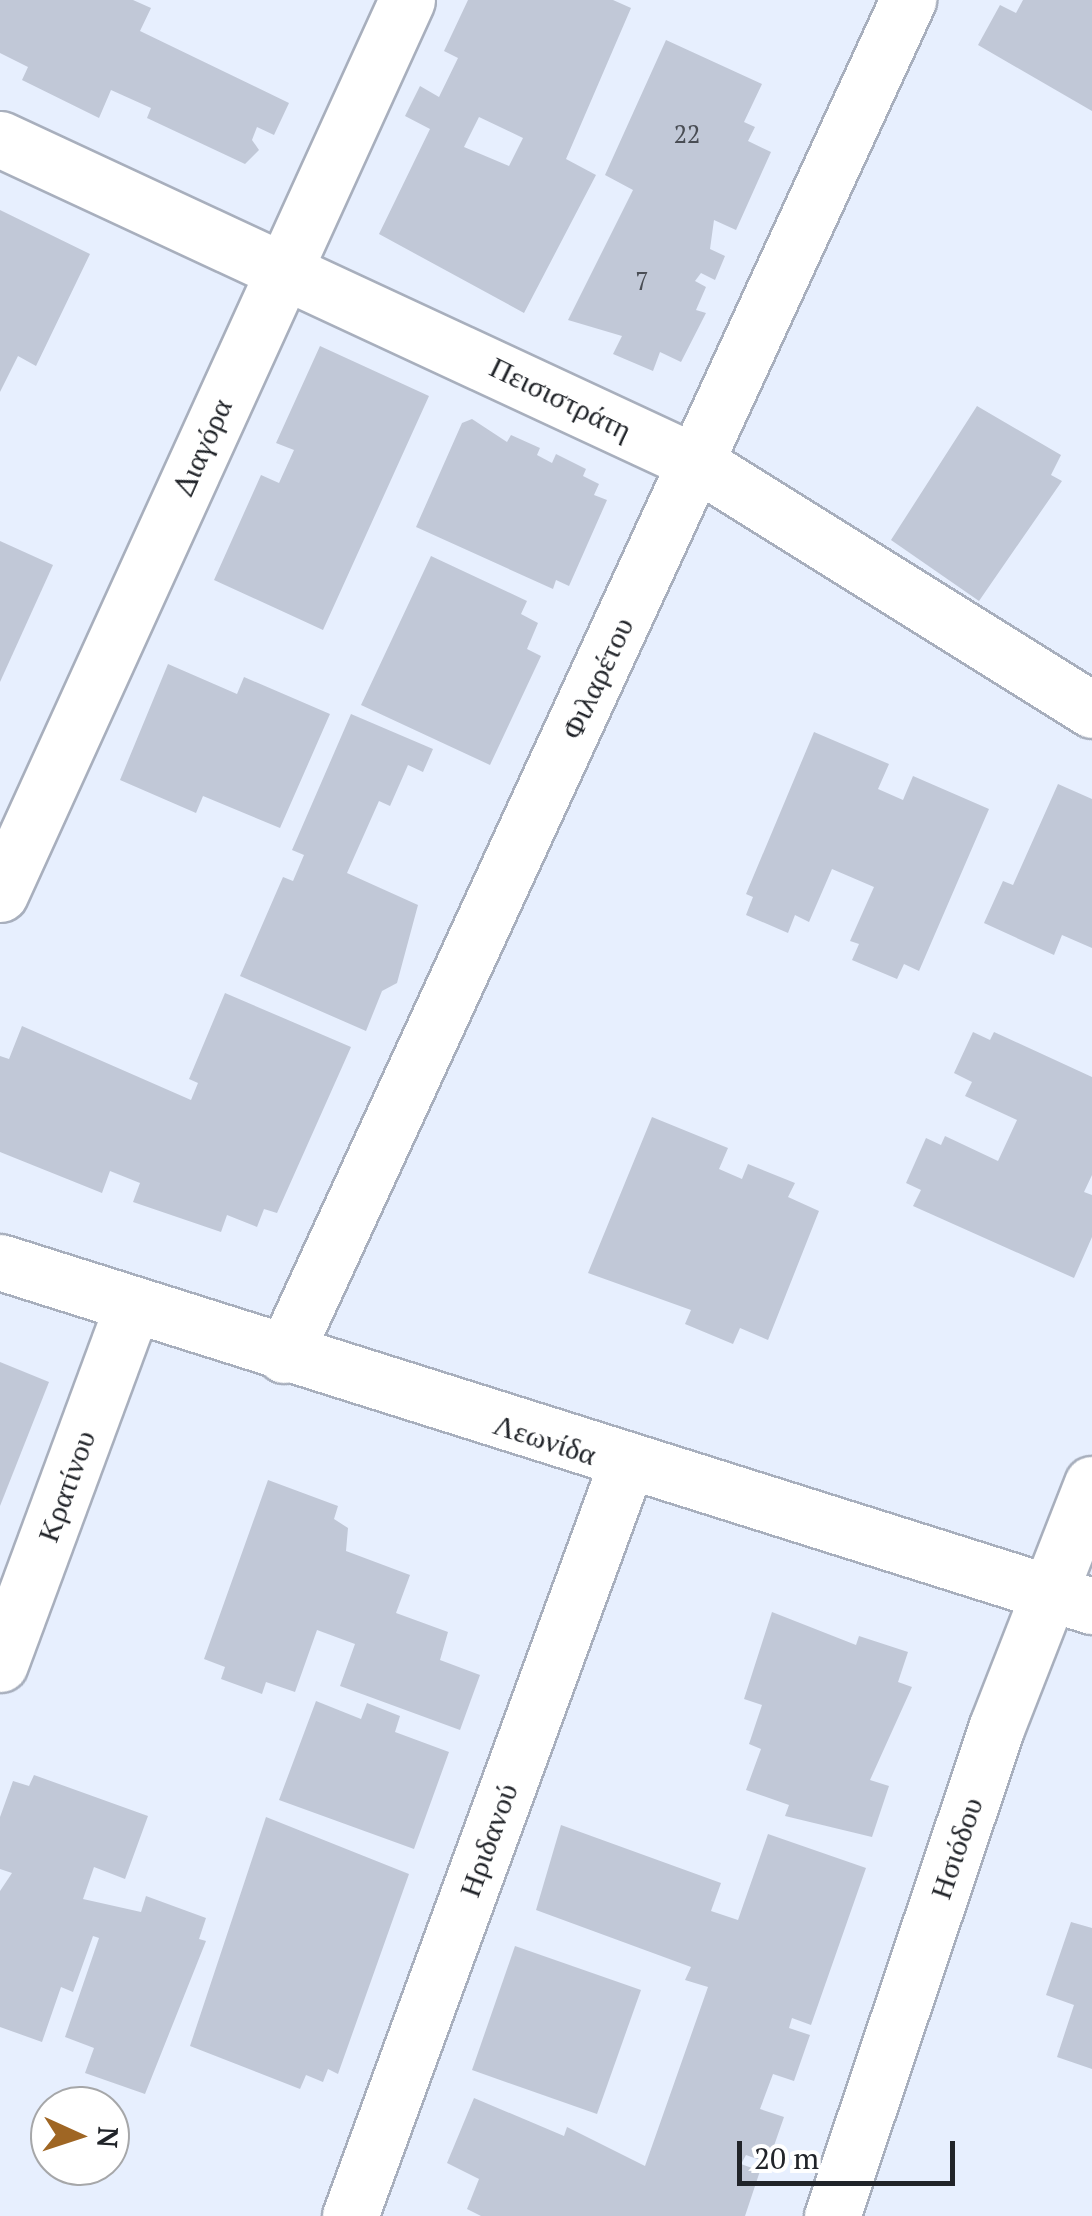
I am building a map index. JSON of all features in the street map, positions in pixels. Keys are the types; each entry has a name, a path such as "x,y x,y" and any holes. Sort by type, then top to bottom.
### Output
{"street":[{"name":"Διαγόρα","path":"0,894 406,0"},
{"name":"Φιλαρέτου","path":"284,1355 908,0"},
{"name":"Πεισιστράτη","path":"0,139 284,265 697,463 1092,710"},
{"name":"Λεωνίδα","path":"0,1262 131,1309 626,1465 1071,1599"},
{"name":"Κρατίνου","path":"0,1664 131,1309"},
{"name":"Ηριδανού","path":"350,2216 626,1465"},
{"name":"Ησιόδου","path":"832,2216 996,1726 1071,1599 1092,1484"}],"building":[{"path":"0,0 133,0 151,8 140,31 289,103 274,135 257,127 252,140 259,150 245,164 147,118 151,108 111,90 99,118 22,80 28,67 0,53"},
{"path":"468,0 613,0 631,8 566,159 596,175 524,313 379,234 430,129 405,116 420,86 439,97 458,58 444,51","holes":["479,117 523,138 509,166 464,147"]},
{"path":"1023,0 1092,0 1092,111 978,45 1000,5 1016,13"},
{"path":"666,40 762,84 744,122 755,127 748,141 771,152 736,230 714,220 710,249 725,256 715,280 701,273 695,281 706,287 696,310 706,313 681,362 660,352 653,371 613,354 622,336 568,320 633,190 605,175"},
{"path":"0,210 90,254 36,366 18,356 0,392"},
{"path":"320,346 429,396 323,630 214,580 261,475 279,483 294,450 276,443"},
{"path":"977,406 1061,455 1051,475 1062,481 979,601 891,540"},
{"path":"472,419 507,442 511,435 540,448 537,455 552,463 556,454 586,469 583,476 599,484 594,495 607,500 569,586 556,580 553,589 416,527 462,423"},
{"path":"0,541 53,565 0,682"},
{"path":"431,556 527,601 521,614 538,623 527,649 541,656 490,765 361,705"},
{"path":"168,664 237,694 244,677 330,714 280,828 203,796 196,813 120,780"},
{"path":"351,714 433,749 423,772 408,765 390,806 379,801 347,873 418,905 397,983 382,991 366,1031 240,976 283,877 293,881 304,855 292,850"},
{"path":"814,732 889,764 878,789 903,800 913,776 989,809 919,971 904,964 897,979 852,960 859,944 850,941 874,887 832,869 809,922 795,915 788,933 746,915 753,897 746,894"},
{"path":"1058,784 1092,799 1092,948 1062,935 1054,955 984,923 1003,881 1013,885"},
{"path":"225,993 351,1047 277,1213 264,1209 257,1227 227,1215 221,1232 133,1202 140,1183 110,1171 102,1193 0,1152 0,1056 9,1059 22,1026 191,1100 198,1083 189,1079"},
{"path":"973,1032 990,1040 994,1032 1092,1077 1092,1175 1084,1192 1092,1195 1092,1237 1074,1278 913,1206 921,1190 906,1183 926,1138 941,1145 945,1136 998,1161 1017,1120 965,1096 972,1082 954,1073"},
{"path":"652,1117 728,1148 719,1169 742,1179 748,1164 795,1183 788,1197 819,1211 768,1340 740,1328 733,1344 685,1324 691,1310 588,1273"},
{"path":"0,1362 49,1382 0,1506"},
{"path":"268,1480 338,1506 334,1519 348,1528 346,1551 410,1575 396,1613 448,1632 440,1660 480,1675 460,1730 340,1686 355,1644 317,1630 295,1692 266,1682 262,1694 221,1679 225,1667 204,1659"},
{"path":"772,1612 856,1645 859,1636 908,1652 898,1682 912,1687 870,1780 889,1786 872,1837 785,1816 789,1805 746,1790 761,1749 749,1744 762,1705 744,1699"},
{"path":"316,1701 361,1719 367,1703 400,1716 395,1732 449,1752 414,1849 279,1800"},
{"path":"34,1775 148,1816 125,1879 94,1867 83,1899 141,1912 146,1896 206,1918 199,1939 206,1941 145,2094 85,2073 94,2048 65,2037 99,1938 93,1936 73,1992 61,1987 42,2042 0,2027 0,1891 12,1873 0,1869 0,1817 13,1781 29,1786"},
{"path":"266,1817 409,1874 338,2074 328,2069 323,2082 306,2075 300,2089 190,2046"},
{"path":"561,1825 721,1883 711,1911 738,1920 768,1834 866,1868 811,2025 792,2018 789,2028 810,2035 794,2081 773,2074 760,2109 784,2117 768,2163 746,2155 741,2164 760,2171 745,2216 481,2216 467,2209 479,2179 447,2163 474,2098 564,2136 567,2127 645,2166 708,1987 685,1980 691,1967 536,1910"},
{"path":"1071,1922 1092,1928 1092,2069 1057,2057 1074,2005 1046,1995"},
{"path":"515,1946 641,1990 597,2114 472,2070"}]}
